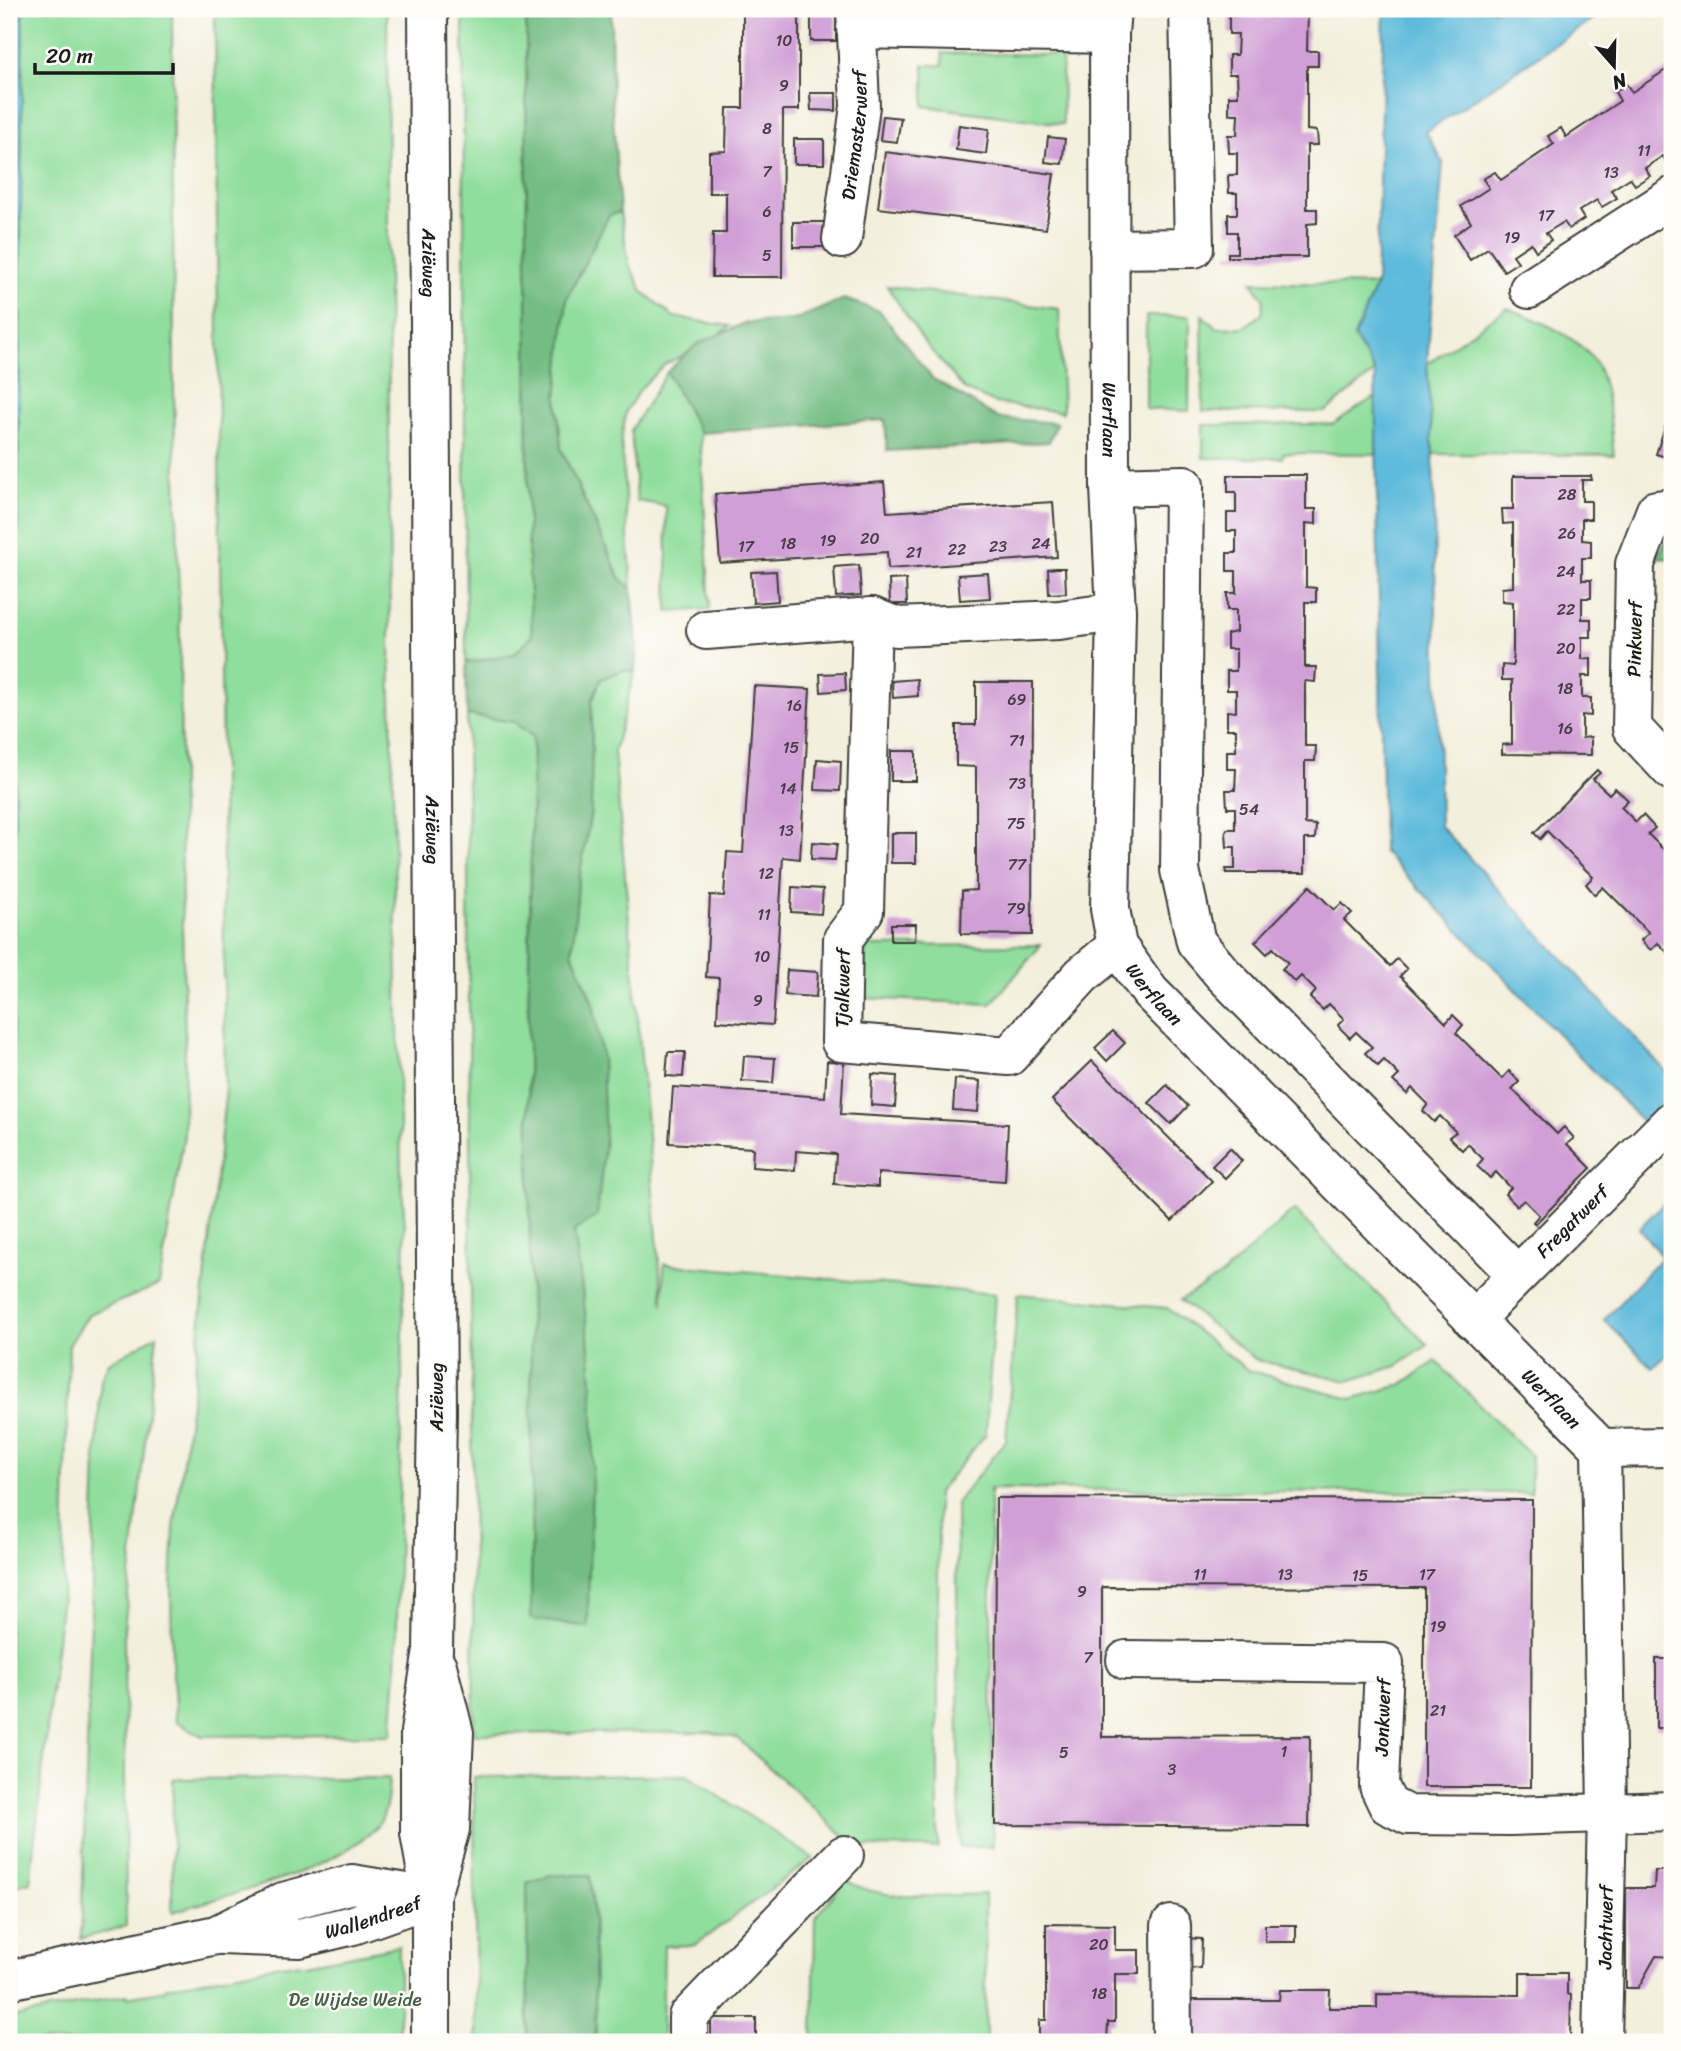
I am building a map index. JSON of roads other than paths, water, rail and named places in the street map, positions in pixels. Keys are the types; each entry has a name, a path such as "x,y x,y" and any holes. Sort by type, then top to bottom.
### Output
{"street":[{"name":"Aziëweg","path":"428,9 437,1412 433,1650 437,1733 436,1772 420,1833 431,1897 431,2042"},
{"path":"1109,249 1194,248 1189,9"},
{"name":"Driemasterwerf","path":"842,239 860,106 856,19 1110,21"},
{"name":"Werflaan","path":"1110,21 1110,487 1116,612 1110,909 1117,946 1150,992 1601,1448"},
{"path":"1529,289 1672,197"},
{"path":"1110,487 1184,485 1180,870 1196,942 1222,973 1517,1275"},
{"name":"Pinkwerf","path":"1672,508 1656,510 1635,564 1632,729 1672,771"},
{"path":"706,630 872,618 897,627 1059,620 1116,612"},
{"name":"Tjalkwerf","path":"872,618 864,911 843,939 841,1042 1009,1056 1082,975 1117,946"},
{"name":"Fregatwerf","path":"1473,1320 1672,1121"},
{"path":"1672,1447 1601,1448 1607,1812 1672,1811"},
{"name":"Jonkwerf","path":"1126,1660 1384,1663 1379,1786 1388,1805 1408,1815 1510,1816 1607,1812"},
{"name":"Jachtwerf","path":"1602,2042 1607,1812"},
{"path":"688,2042 688,2017 844,1855"},
{"name":"Wallendreef","path":"9,1980 216,1935 299,1938 353,1925 431,1897"},
{"path":"1171,1925 1172,2042"}],"water":[{"path":"9,9 23,9 9,1334"},
{"path":"1384,9 1608,9 1426,132 1443,162 1427,364 1433,454 1440,826 1672,1078 1672,1153 1383,851 1375,372 1354,337 1376,285"},
{"path":"1672,1195 1672,1350 1653,1368 1604,1320 1662,1257 1639,1228"}],"park label":[{"name":"De Wijdse Weide","path":"355,1999"}]}
